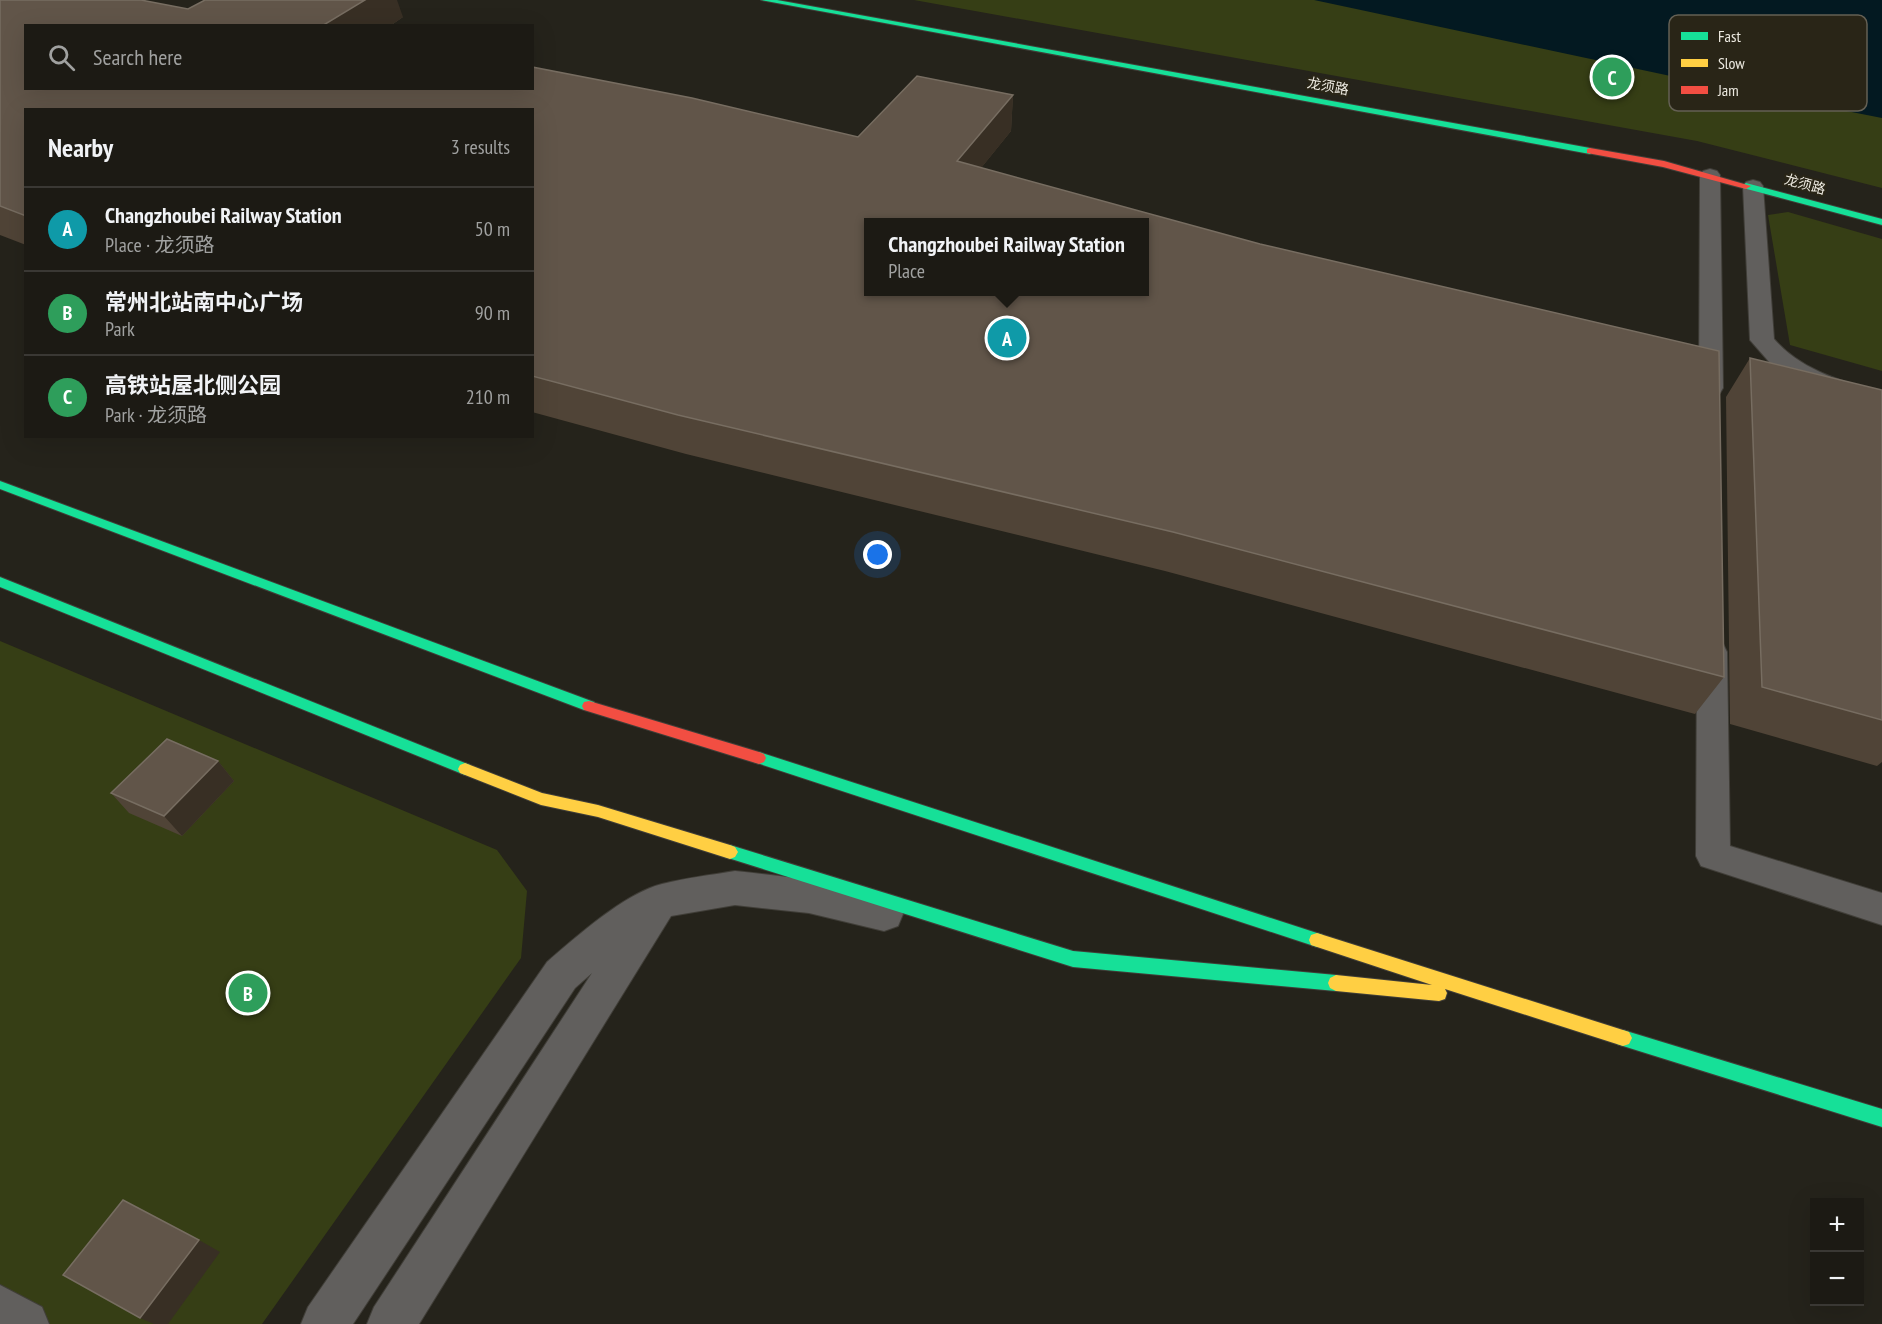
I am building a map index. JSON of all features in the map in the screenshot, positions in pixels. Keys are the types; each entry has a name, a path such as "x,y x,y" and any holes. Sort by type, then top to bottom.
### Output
{"main road":[{"name":"龙须路","path":"765,0 1664,164 1882,222"},
{"path":"1600,138 1681,154"},
{"path":"0,485 586,705 778,764 1498,999 1882,1118"},
{"path":"0,582 541,799 598,811 1073,959 1498,999"}],"street":[{"path":"325,1324 561,975 607,935 661,901 735,888 810,896 1073,959"},
{"path":"391,1324 661,901"},
{"path":"0,1309 25,1324"}],"lane":[{"path":"1710,175 1711,417"},
{"path":"1753,186 1762,340 1779,359 1817,381 1882,402"},
{"path":"1712,626 1713,856 1882,909"}],"green space":[{"path":"914,0 1882,0 1882,188 1697,141"},
{"path":"1788,212 1882,239 1882,371 1790,345 1768,215"},
{"path":"0,641 497,850 527,891 521,958 262,1324 0,1324"}],"water":[{"path":"1314,0 1882,0 1882,118 1846,111 1867,111 1867,15 1669,15 1669,76"}],"building":[{"path":"0,0 141,0 188,9 205,0 365,0 325,24 24,24 24,90 534,90 534,67 692,98 858,137 917,76 1013,95 957,161 1260,244 1719,351 1724,677 1173,532 678,415 534,377 534,108 24,108 24,215 0,206"},
{"path":"1750,358 1882,390 1882,720 1762,687"},
{"path":"167,739 218,761 164,816 111,793"},
{"path":"123,1200 199,1240 140,1318 63,1275"}],"traffic: fast":[{"path":"765,0 1590,151"},
{"path":"1746,186 1882,222"},
{"path":"0,485 589,706"},
{"path":"0,582 465,769"},
{"path":"759,758 1317,940"},
{"path":"730,852 1073,959 1336,983"},
{"path":"1623,1038 1882,1118"}],"traffic: slow":[{"path":"465,769 541,799 598,811 730,852"},
{"path":"1317,940 1623,1038"},
{"path":"1336,983 1439,993"}],"traffic: jam":[{"path":"1590,151 1664,164 1746,186"},
{"path":"589,706 759,758"}],"place":[{"name":"高铁站屋北侧公园","path":"1612,77"},
{"name":"Changzhoubei Railway Station","path":"1007,338"},
{"name":"常州北站南中心广场","path":"248,993"}]}
